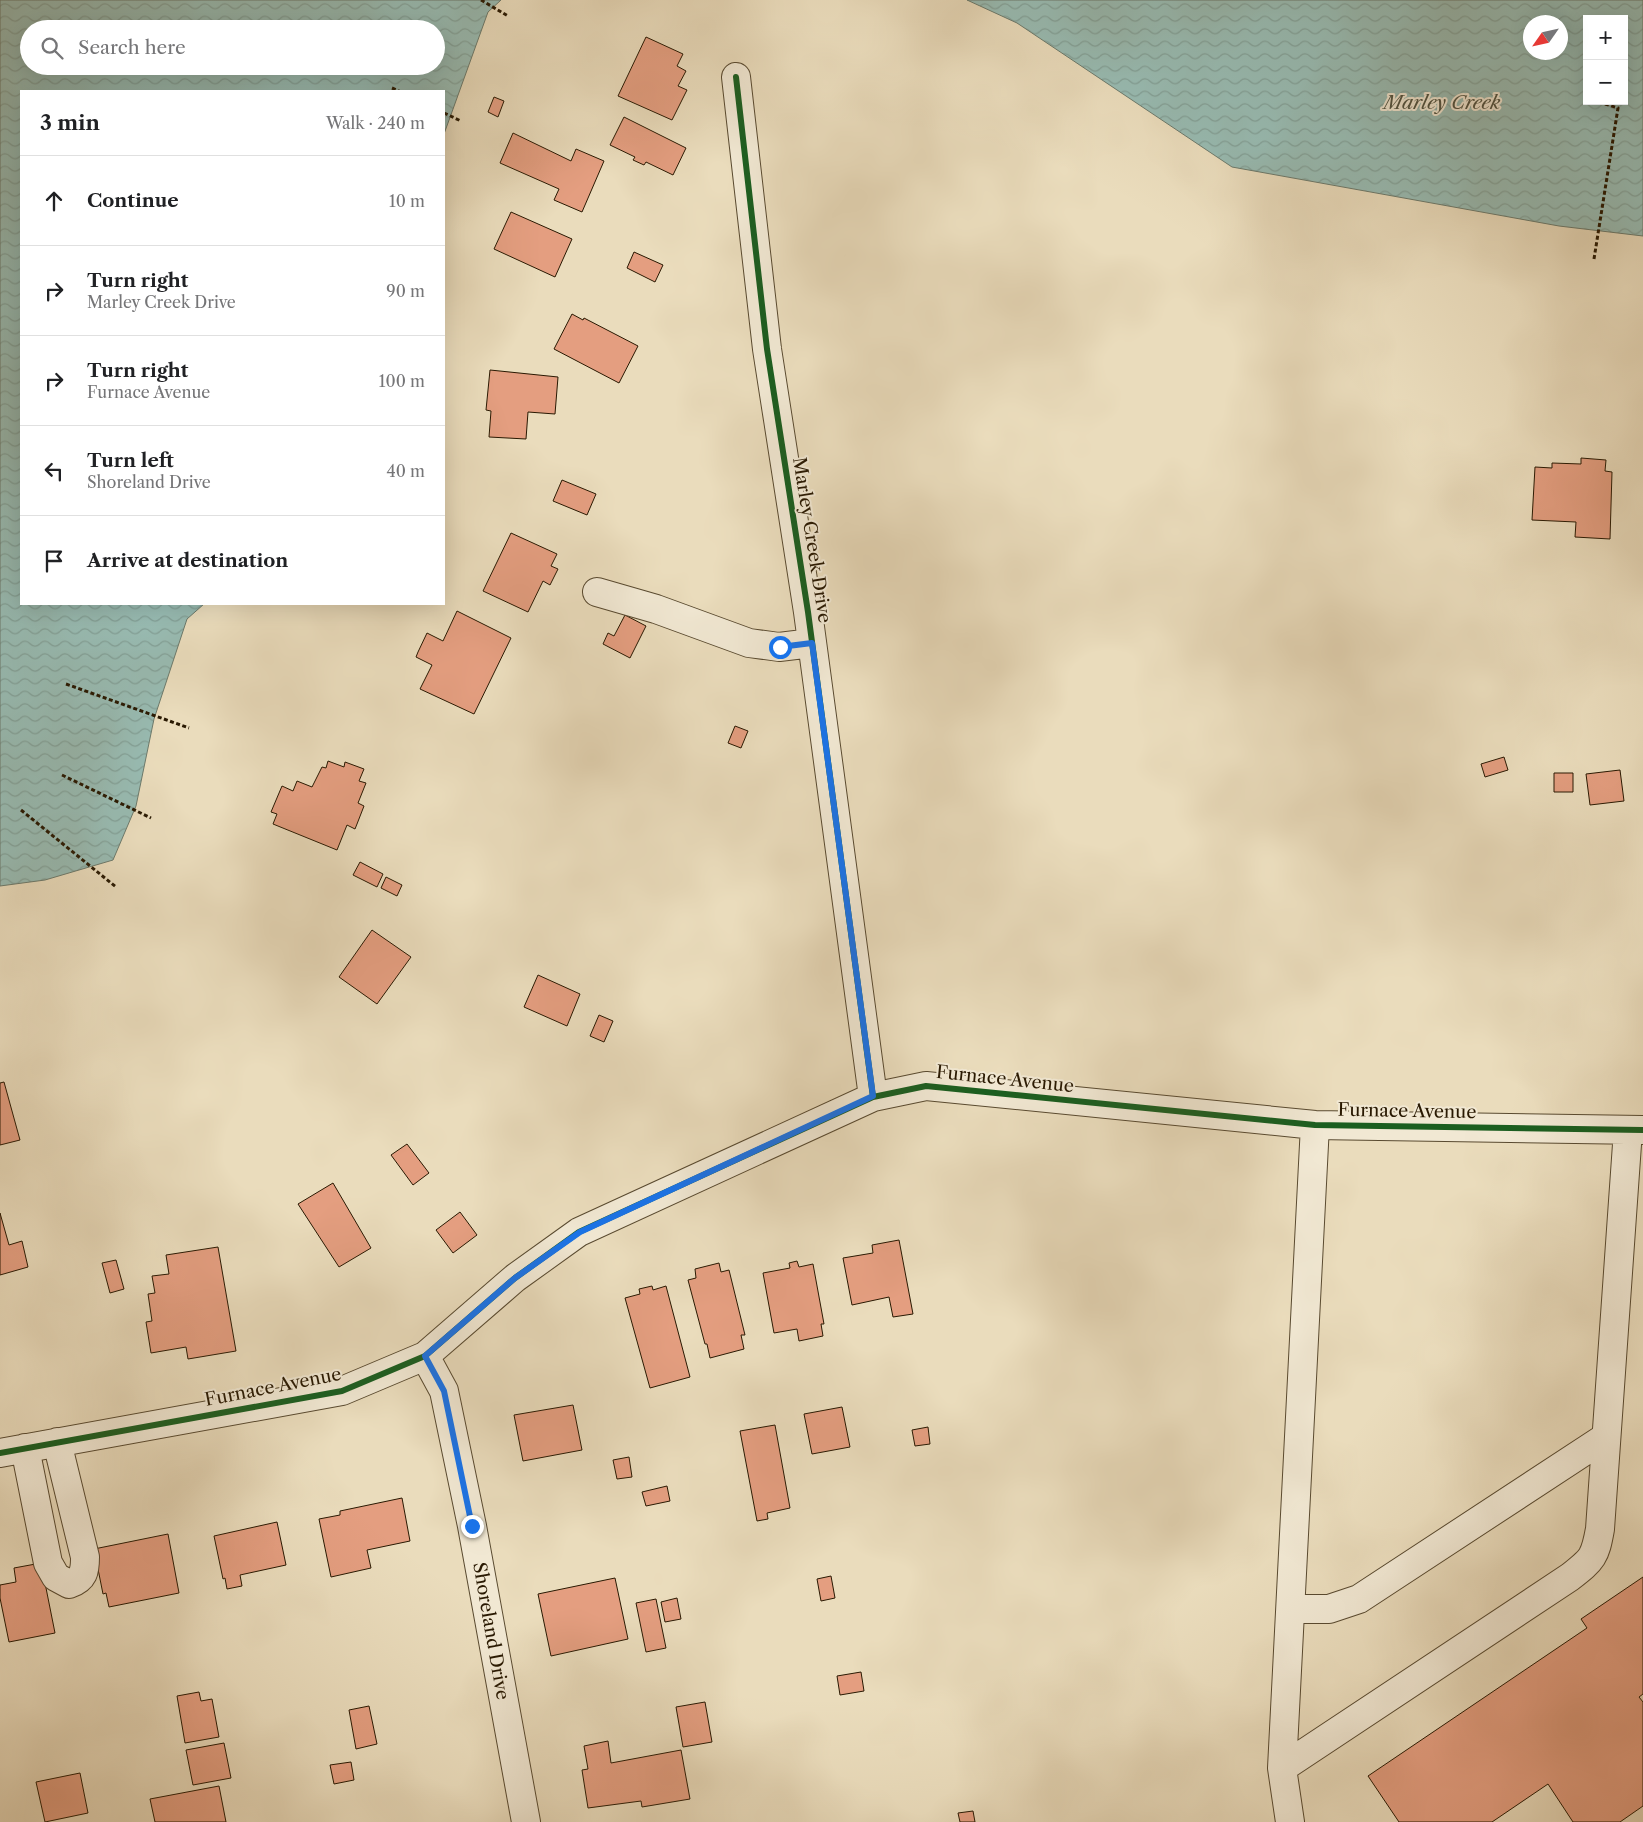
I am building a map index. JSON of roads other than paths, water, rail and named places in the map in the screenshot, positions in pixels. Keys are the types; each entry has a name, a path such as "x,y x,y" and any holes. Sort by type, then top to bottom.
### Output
{"street":[{"name":"Marley Creek Drive","path":"736,77 767,349 812,643 873,1096"},
{"path":"597,592 656,610 749,643 780,647 812,643"},
{"name":"Furnace Avenue","path":"13,1451 342,1391 425,1356 515,1278 580,1232 873,1096 926,1086 1315,1125 1636,1130"},
{"path":"1290,1822 1282,1768 1315,1125"},
{"path":"1282,1768 1586,1564 1596,1553 1600,1529 1606,1437 1636,1130"},
{"name":"Shoreland Drive","path":"425,1356 444,1391 472,1526 526,1822"},
{"path":"1291,1609 1324,1610 1359,1600 1606,1437"},
{"path":"13,1451 48,1563 56,1578 69,1584 78,1581 85,1572 85,1557 57,1442"}],"water":[{"path":"0,0 501,0 488,12 445,131 445,90 20,90 20,605 203,605 187,619 154,719 136,806 113,860 45,880 0,886"},
{"name":"Marley Creek","path":"967,0 1643,0 1643,236 1559,226 1232,167 1017,23"}]}
